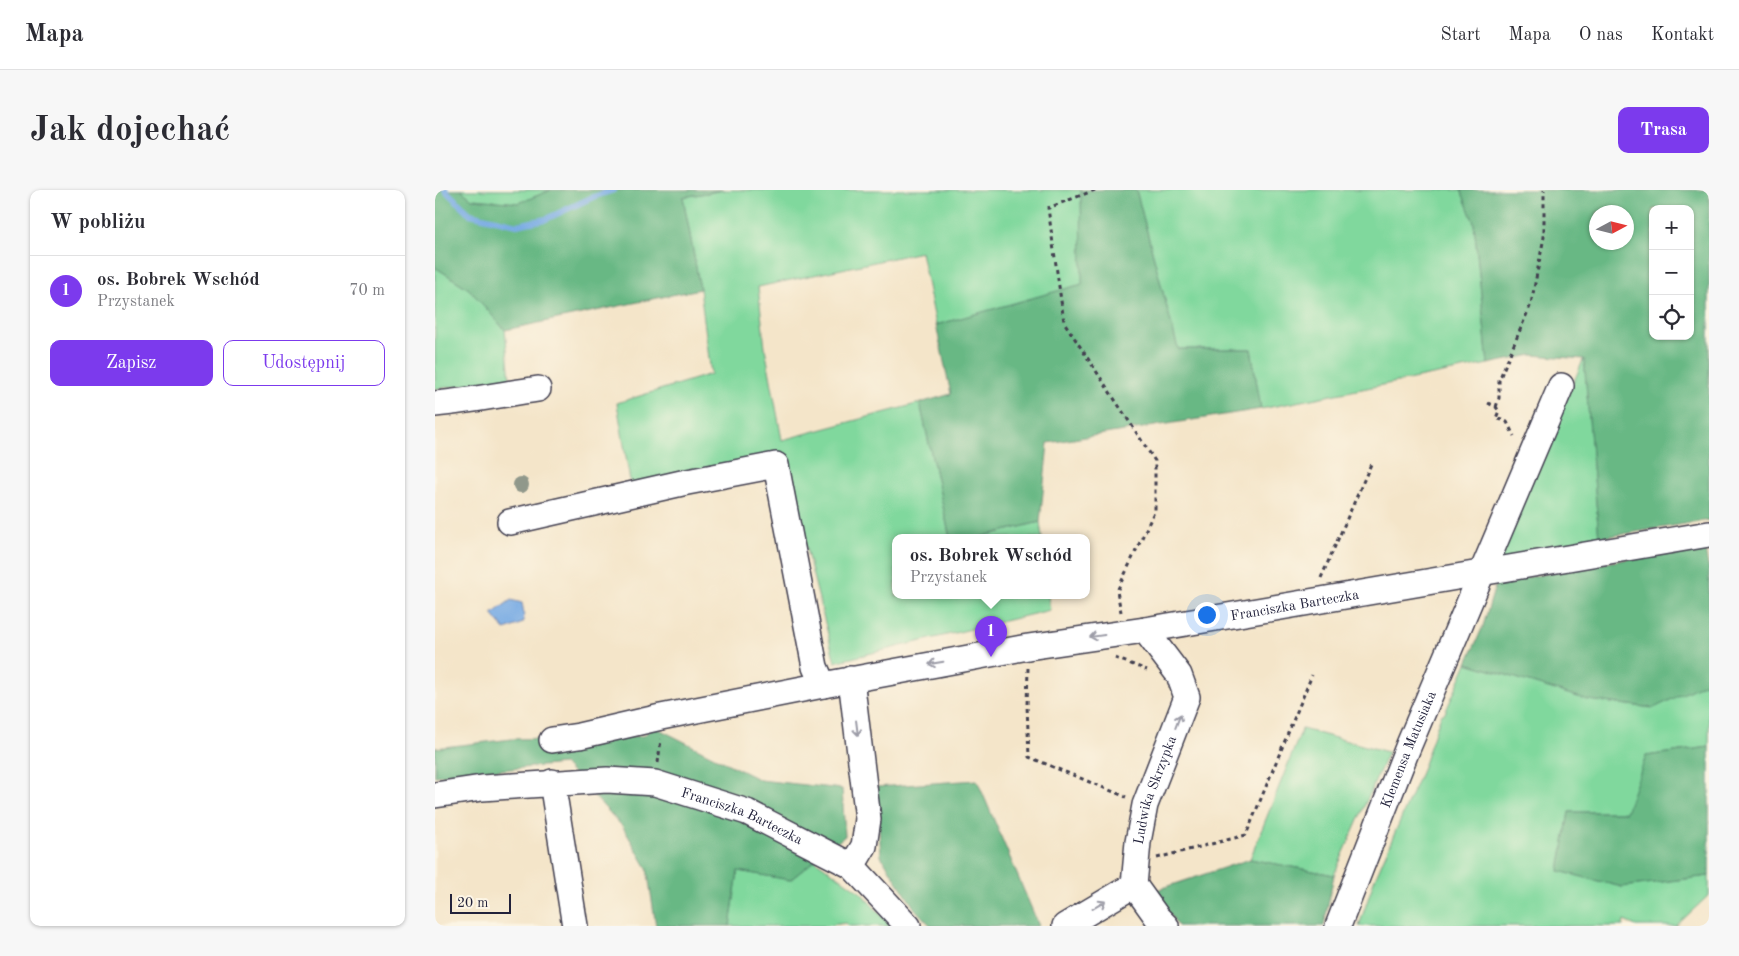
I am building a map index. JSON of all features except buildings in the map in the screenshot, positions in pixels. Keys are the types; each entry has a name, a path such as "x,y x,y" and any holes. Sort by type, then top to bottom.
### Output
{"street":[{"name":"Klemensa Matusiaka","path":"1338,926 1408,747 1561,386"},
{"path":"435,404 470,401 489,396 539,389"},
{"path":"510,522 682,483 776,465 815,667 823,684"},
{"name":"Franciszka Barteczka","path":"552,740 661,727 823,684 1028,647 1134,632 1709,534"},
{"name":"Ludwika Skrzypka","path":"1134,632 1179,675 1187,697 1145,805 1135,874"},
{"path":"851,679 869,819 864,846 852,866"},
{"name":"Franciszka Barteczka","path":"435,794 551,782 607,780 655,784 747,812 852,866 908,926"},
{"path":"551,782 575,926"},
{"path":"1065,926 1135,874 1157,917 1166,926"}],"path":[{"path":"1095,190 1048,208 1064,322 1155,461 1155,510 1117,591 1134,632"},
{"path":"1496,407 1499,398 1499,380 1531,304 1544,237 1544,190"},
{"path":"1488,403 1496,407 1499,411 1496,418 1507,422 1515,436 1511,444"},
{"path":"1319,600 1317,587 1371,464"},
{"path":"1094,637 1095,651 1166,677 1179,675"},
{"path":"1028,647 1027,704 1029,757 1145,805"},
{"path":"1135,874 1246,836 1312,675"},
{"path":"657,771 661,727"}],"green space":[{"path":"435,190 461,190 472,199 519,203 551,190 724,190 683,197 700,289 505,330 469,289 435,267"},
{"path":"461,190 551,190 519,203 472,199"},
{"path":"724,190 1081,190 1083,284 936,325 921,252 758,287 765,348 782,440 920,403 949,534 892,534 892,599 1048,599 1050,610 835,662 786,470 634,505 617,403 711,374 700,289 683,197"},
{"path":"1081,190 1136,190 1178,349 1251,349 1261,409 1048,443 1040,522 992,534 949,534 920,403 951,394 936,325 1082,284"},
{"path":"1136,190 1461,190 1474,223 1488,364 1261,409 1251,349 1178,349"},
{"path":"1461,190 1709,190 1709,520 1599,538 1584,359 1532,355 1488,364 1474,223"},
{"path":"435,267 469,289 505,330 510,379 435,389"},
{"path":"1584,358 1599,538 1495,563"},
{"path":"1040,522 1042,534 992,534"},
{"path":"1704,545 1709,571 1709,681 1654,708 1588,700 1467,663 1483,626 1496,583"},
{"path":"1467,663 1588,700 1653,708 1709,681 1709,747 1646,756 1627,812 1569,812 1559,871 1622,887 1709,876 1709,895 1676,926 1636,926 1624,921 1623,926 1359,926 1374,881 1422,770 1441,715 1445,713"},
{"path":"653,726 760,780 842,789 845,836 790,880 738,871 730,926 656,926 647,868 623,827 564,764 435,776 435,748 512,739 644,736"},
{"path":"1302,729 1388,752 1334,875 1250,859"},
{"path":"1709,747 1709,876 1622,887 1559,871 1569,812 1626,812 1646,756"},
{"path":"977,780 1039,926 931,926 915,909 881,856 876,787"},
{"path":"1250,859 1334,875 1324,926 1178,926 1154,891"},
{"path":"815,860 861,893 891,926 849,926 846,923 825,926 730,926 738,871 790,880"}],"water":[{"path":"511,600 522,603 523,623 505,630 492,614"}],"waterway":[{"path":"445,190 470,214 517,225 546,219 593,197 614,190"}],"place":[{"name":"os. Bobrek Wschód","path":"991,657"}]}
